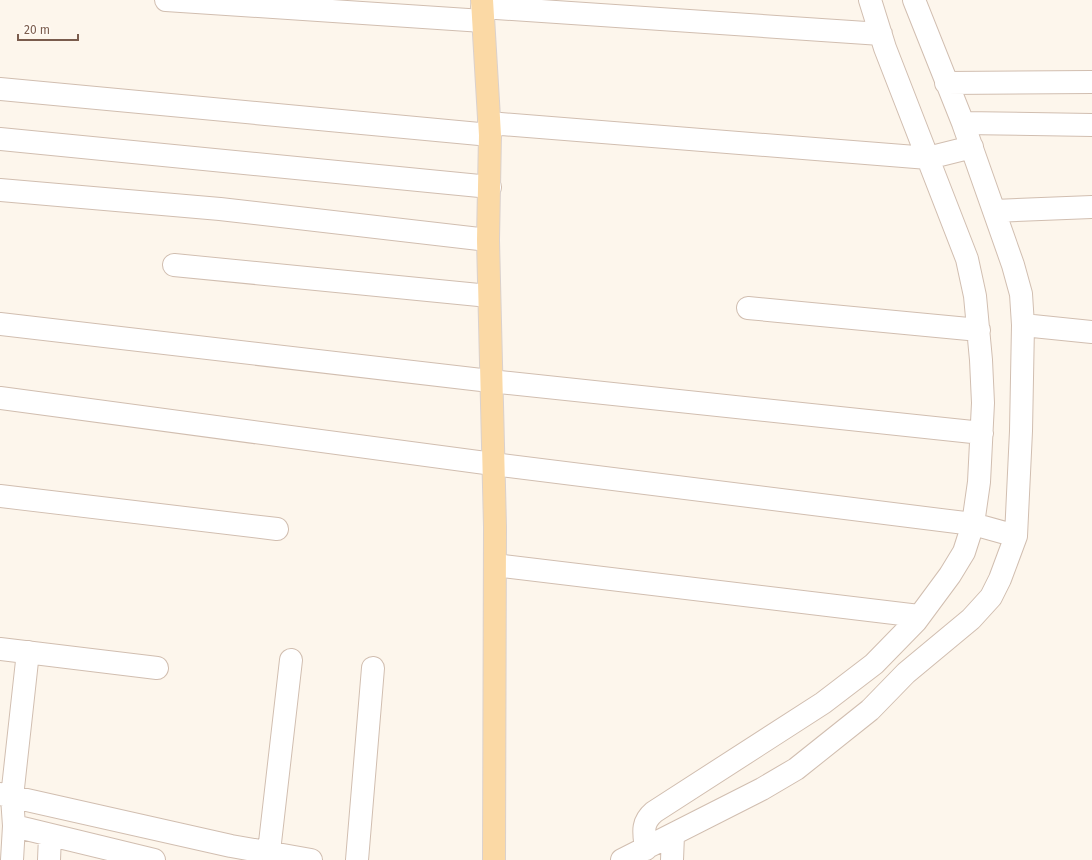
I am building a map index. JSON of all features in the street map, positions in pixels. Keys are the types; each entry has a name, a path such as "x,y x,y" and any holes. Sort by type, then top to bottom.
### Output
{"main road":[{"path":"483,10 490,129 488,240 495,565 494,860"}],"street":[{"path":"166,0 483,10 881,34"},
{"path":"646,848 643,829 647,818 823,703 874,664 919,616 950,575 964,552 977,525 983,403 979,330 975,296 967,259 881,34 870,0"},
{"path":"622,860 673,835 796,769 870,710 906,673 971,619 991,598 1000,579 1020,477 1023,325 1021,294 972,147 914,0"},
{"path":"946,83 1092,82"},
{"path":"0,89 490,129 928,158 972,147"},
{"path":"963,123 1092,125"},
{"path":"0,139 490,187"},
{"path":"0,190 220,209 488,240"},
{"path":"994,210 1092,207"},
{"path":"174,265 489,296"},
{"path":"748,308 979,330"},
{"path":"0,324 490,381 982,432"},
{"path":"1023,325 1092,332"},
{"path":"0,398 493,464 977,525 1009,534"},
{"path":"0,496 277,529"},
{"path":"495,565 919,616"},
{"path":"0,649 157,668"},
{"path":"12,860 14,826 6,795 28,652"},
{"path":"268,857 291,660"},
{"path":"357,860 373,668"},
{"path":"6,795 268,857 311,860"},
{"path":"14,826 125,857 154,860"},
{"path":"672,860 673,835"},
{"path":"49,860 50,836"}]}
